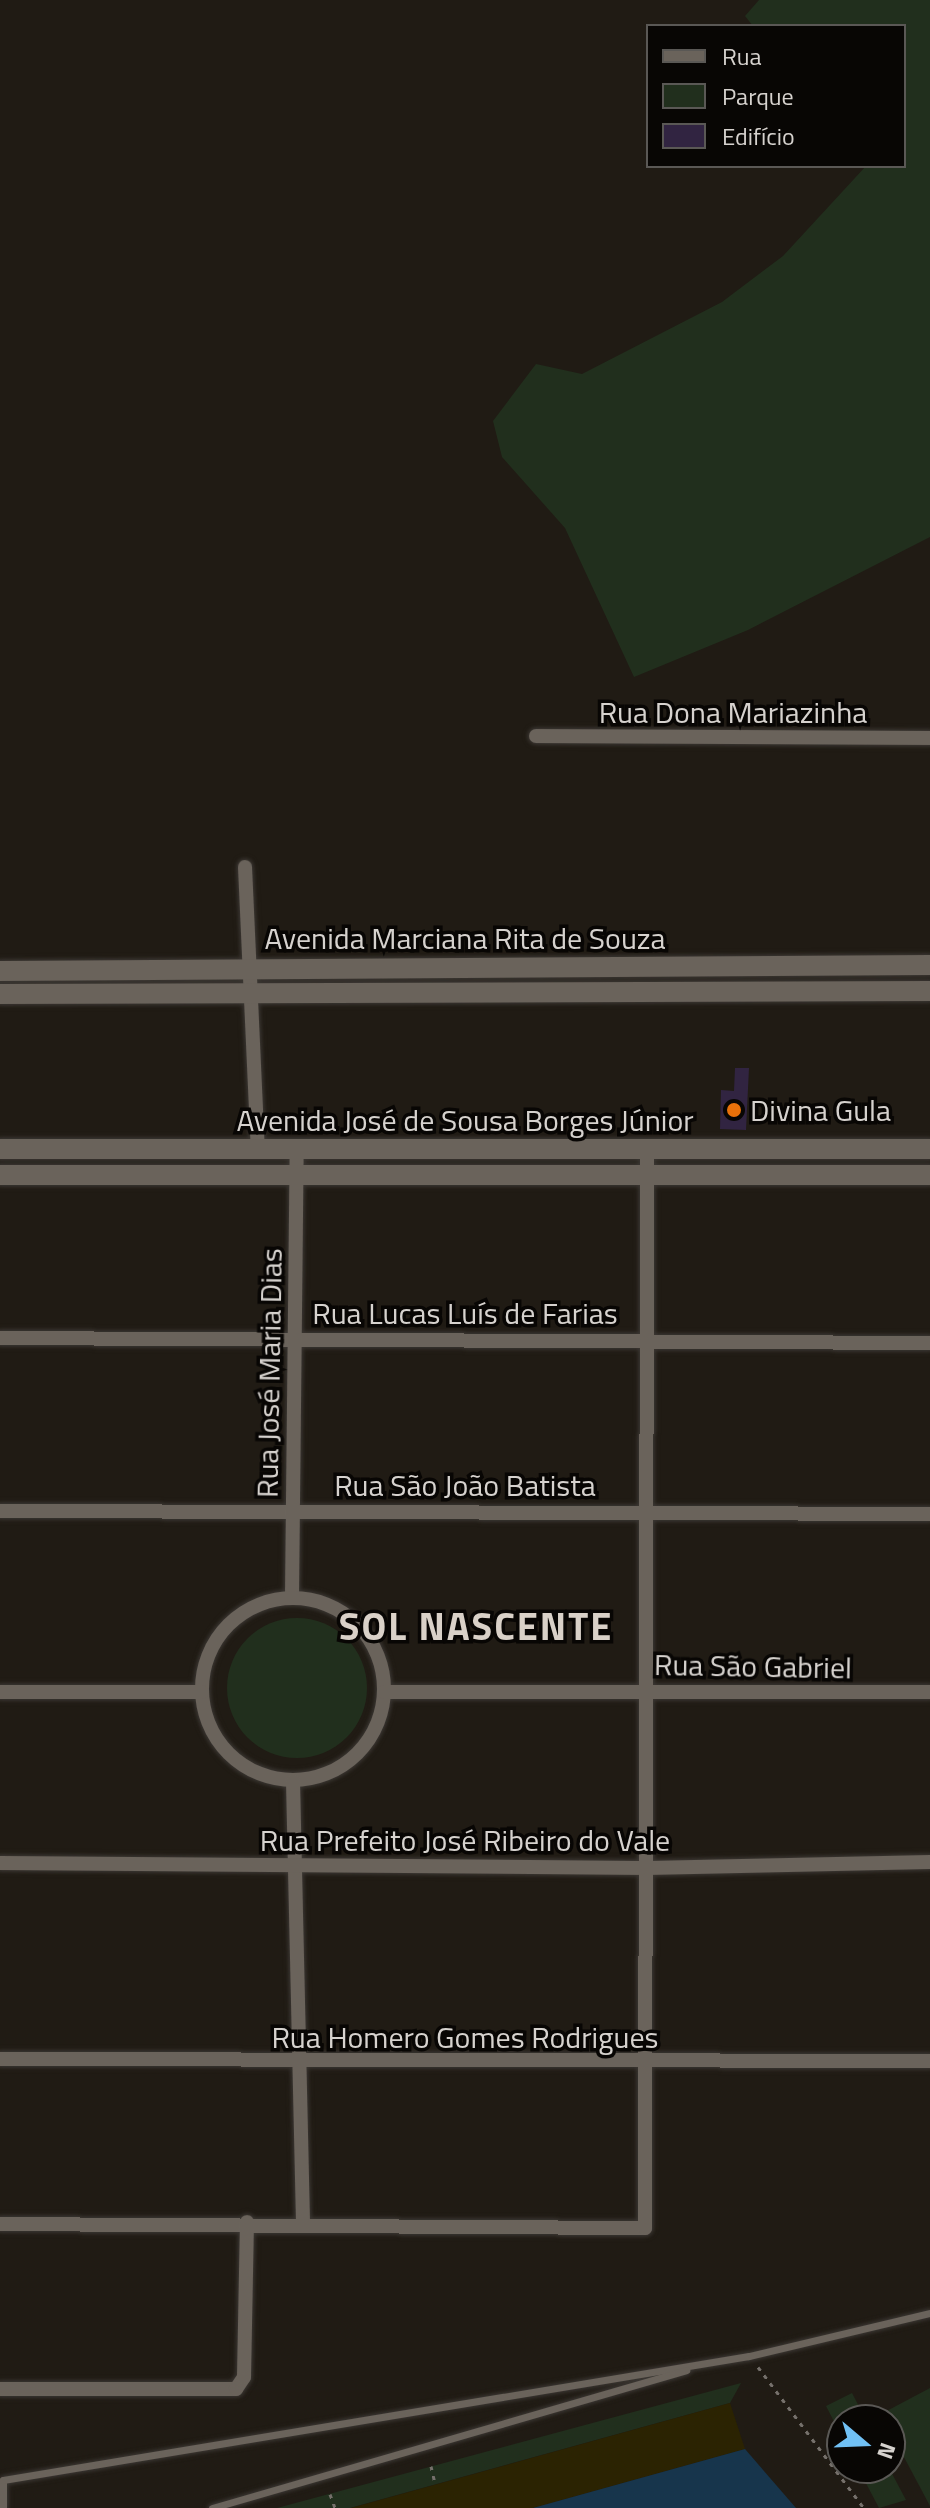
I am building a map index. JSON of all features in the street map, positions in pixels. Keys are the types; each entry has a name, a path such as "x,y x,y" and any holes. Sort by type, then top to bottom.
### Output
{"street":[{"name":"Rua Dona Mariazinha","path":"536,736 930,738"},
{"path":"245,867 258,1150"},
{"name":"Avenida Marciana Rita de Souza","path":"0,971 930,965"},
{"name":"Avenida Marciana Rita de Souza","path":"0,994 930,991"},
{"name":"Avenida José de Sousa Borges Júnior","path":"0,1149 930,1149"},
{"name":"Rua José Maria Dias","path":"292,1597 297,1149"},
{"path":"0,2224 303,2222 639,2230 647,2222 647,1149"},
{"name":"Avenida José de Sousa Borges Júnior","path":"0,1175 930,1175"},
{"name":"Rua Lucas Luís de Farias","path":"0,1338 930,1343"},
{"name":"Rua São João Batista","path":"0,1511 647,1510 930,1514"},
{"path":"292,1597 334,1608 368,1636 384,1692 366,1744 346,1763 293,1781 266,1777 230,1754 206,1720 202,1692 218,1636 264,1602 292,1597"},
{"path":"0,1692 202,1692"},
{"name":"Rua São Gabriel","path":"384,1692 930,1692"},
{"path":"293,1781 302,2062 303,2222"},
{"name":"Rua Prefeito José Ribeiro do Vale","path":"0,1863 647,1868 930,1862"},
{"name":"Rua Homero Gomes Rodrigues","path":"0,2059 647,2065 930,2061"},
{"path":"0,2389 236,2389 244,2377 247,2222"}],"lane":[{"path":"3,2508 3,2480 749,2356 930,2313"},
{"path":"212,2508 718,2361"}],"path":[{"path":"749,2356 864,2508"},
{"path":"431,2466 435,2484"},
{"path":"330,2494 335,2508"}],"green space":[{"path":"759,0 930,0 930,537 748,630 634,677 565,528 502,457 493,421 536,364 582,374 722,302 783,256 864,168 906,168 906,24 751,24 745,16"},
{"path":"297,1618 324,1623 347,1638 362,1661 367,1688 362,1715 347,1738 324,1753 297,1758 270,1753 247,1738 232,1715 227,1688 232,1661 247,1638 270,1623"},
{"path":"741,2383 730,2403 350,2508 277,2508"},
{"path":"930,2388 930,2506 906,2461 906,2404 900,2404"},
{"path":"852,2393 858,2404 830,2404"},
{"path":"866,2484 898,2484 906,2500 879,2508"}],"sand":[{"path":"730,2403 745,2449 533,2508 351,2508"}],"water":[{"path":"745,2449 796,2508 533,2508"}],"building":[{"name":"Divina Gula","path":"735,1068 749,1068 746,1130 720,1129 721,1090 734,1091"}],"place":[{"name":"Divina Gula","path":"734,1110"}],"district":[{"name":"SOL NASCENTE","path":"476,1627"}]}
